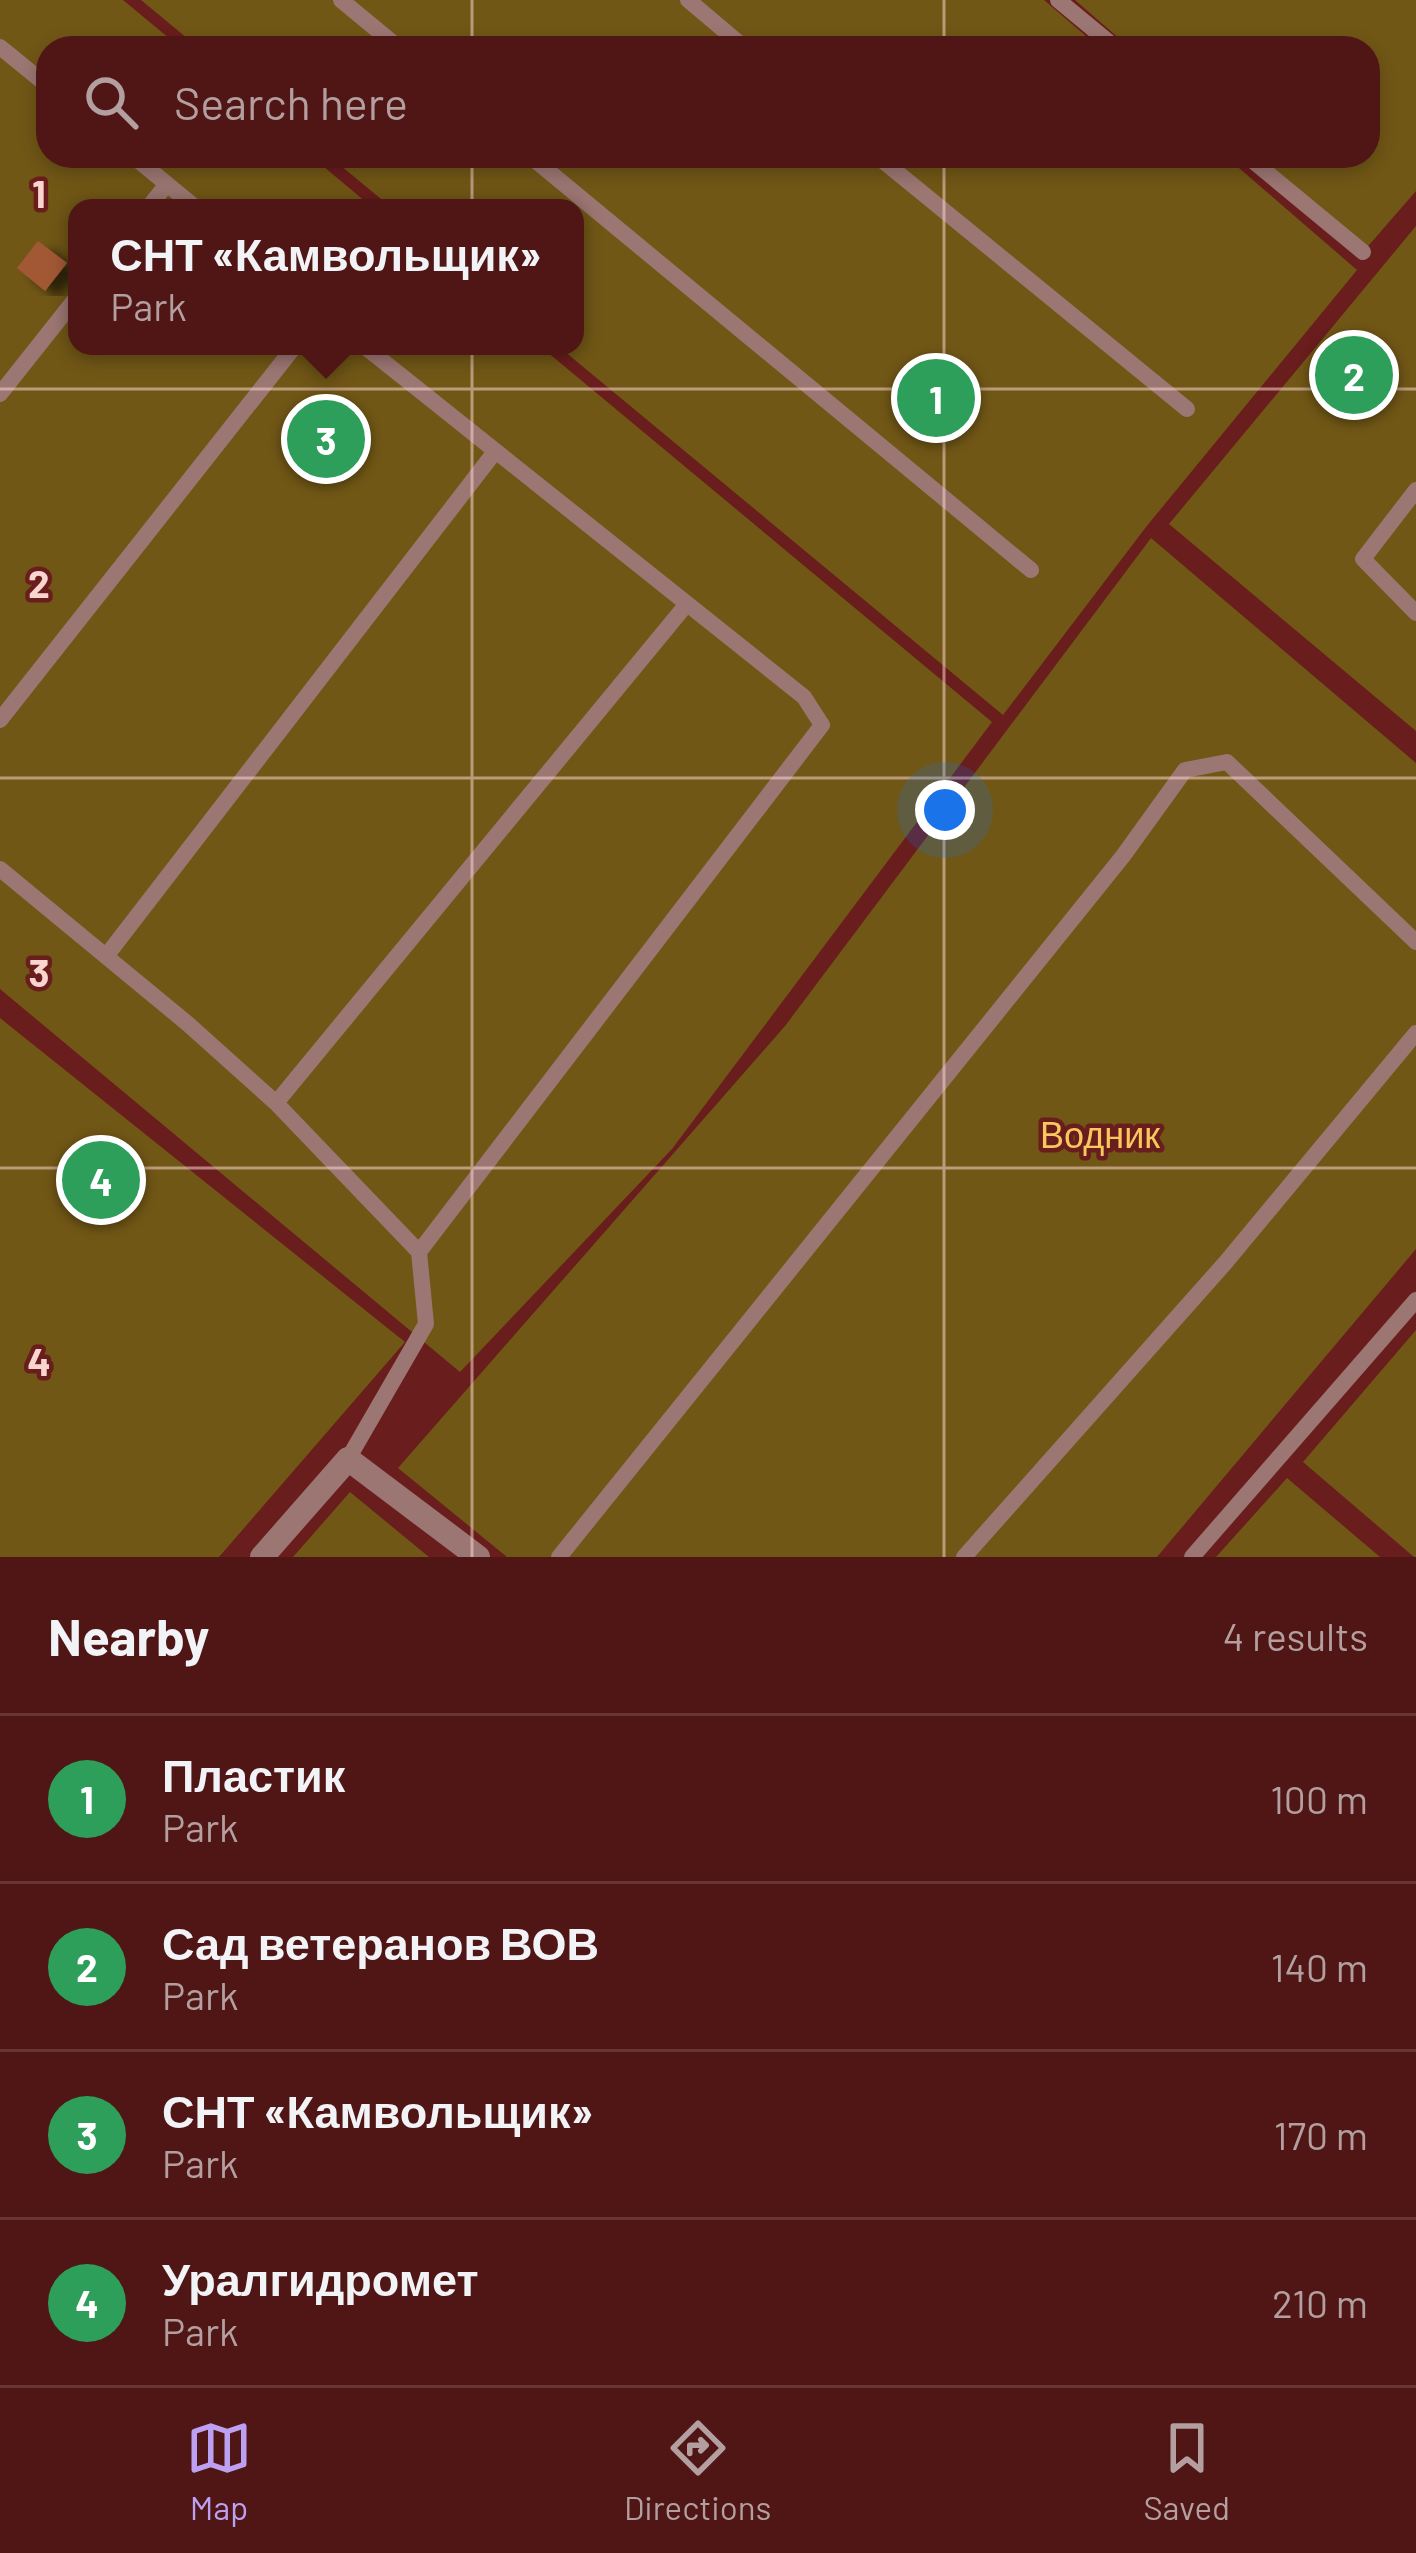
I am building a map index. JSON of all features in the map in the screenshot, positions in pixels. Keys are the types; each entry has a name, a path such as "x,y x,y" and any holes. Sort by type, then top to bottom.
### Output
{"street":[{"path":"262,1557 348,1459 478,1557"}],"lane":[{"path":"341,0 385,36"},
{"path":"688,0 731,36"},
{"path":"1058,0 1102,36"},
{"path":"0,47 36,76"},
{"path":"148,168 185,199"},
{"path":"545,168 582,199"},
{"path":"892,168 1187,409"},
{"path":"1262,168 1363,251"},
{"path":"155,199 167,184"},
{"path":"584,201 1031,570"},
{"path":"0,394 68,308"},
{"path":"0,720 288,355"},
{"path":"375,355 804,697 823,725 418,1252"},
{"path":"106,955 494,453"},
{"path":"1416,490 1364,560 1416,613"},
{"path":"276,1103 686,605"},
{"path":"560,1557 1108,875 1185,770 1227,762 1416,942"},
{"path":"0,868 276,1103 418,1252 426,1324 348,1459"},
{"path":"964,1557 1226,1262 1416,1033"},
{"path":"1192,1557 1416,1300"}],"green space":[{"path":"0,0 123,0 166,36 36,36 36,168 325,168 362,199 68,199 68,355 551,355 992,722 672,1149 460,1372 0,989"},
{"path":"141,0 1044,0 1086,36 184,36"},
{"path":"1075,0 1416,0 1416,191 1363,252 1268,168 1380,168 1380,36 1116,36"},
{"path":"344,168 1239,168 1357,270 1146,527 1003,715 569,355 584,355 584,199 381,199"},
{"path":"1416,226 1416,731 1169,524"},
{"name":"Водник","path":"1151,538 1416,763 1416,1249 1157,1557 507,1557 398,1468 785,1026"},
{"path":"0,1018 405,1342 219,1557 0,1557"},
{"path":"1416,1330 1416,1557 1414,1557 1303,1462"},
{"path":"1287,1478 1380,1557 1216,1557"},
{"path":"350,1492 429,1557 293,1557"}],"building":[{"path":"38,241 67,263 45,291 17,268"}],"place":[{"name":"Сад ветеранов ВОВ","path":"1354,375"},
{"name":"Пластик","path":"936,398"},
{"name":"СНТ «Камвольщик»","path":"326,439"},
{"name":"Уралгидромет","path":"101,1180"}]}
